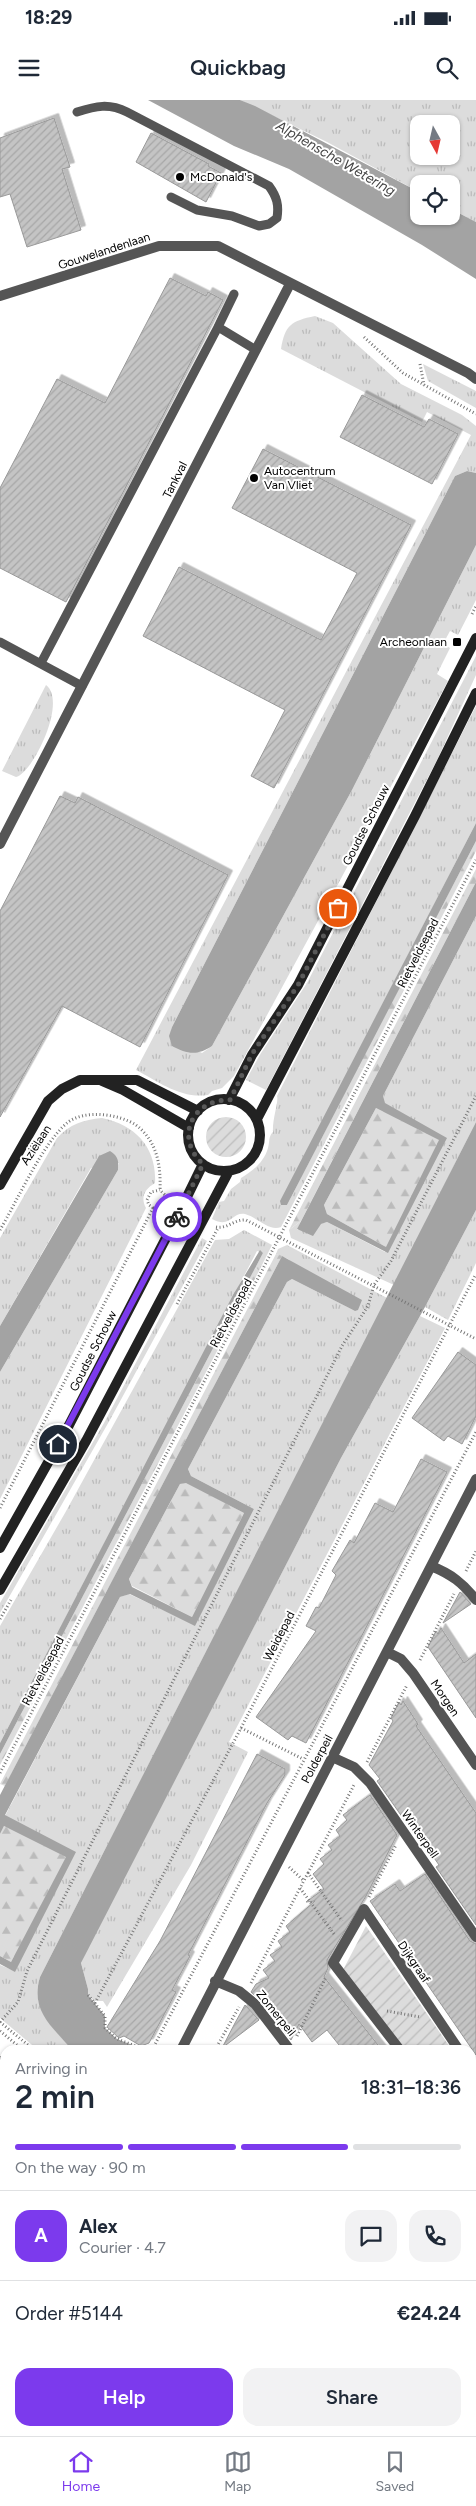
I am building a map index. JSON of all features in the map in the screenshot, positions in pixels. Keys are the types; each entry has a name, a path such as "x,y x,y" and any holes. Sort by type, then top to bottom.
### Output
{"main road":[{"name":"Goudse Schouw","path":"230,1100 252,1054 298,985 476,638"},
{"path":"257,1120 415,816 476,693"},
{"path":"97,1078 123,1090 189,1128"},
{"name":"Aziëlaan","path":"0,1184 48,1101 62,1089 80,1080 97,1078 137,1080 198,1111"},
{"path":"230,1100 245,1106 257,1120 260,1136 256,1153 244,1165 229,1171 218,1171 203,1164 195,1156 190,1145 189,1128 198,1111 210,1103 230,1100"},
{"name":"Goudse Schouw","path":"0,1548 68,1427 182,1210 203,1164"},
{"path":"0,1590 86,1441 229,1171"}],"street":[{"name":"Gouwelandenlaan","path":"0,296 159,246 218,246 473,375"},
{"name":"Tankval","path":"0,844 290,284"},
{"name":"Polderpeil","path":"183,2045 476,1480"},
{"path":"431,1566 451,1574 476,1600"},
{"name":"Morgen","path":"387,1652 401,1659 413,1673 476,1765"},
{"name":"Winterpell","path":"332,1757 354,1767 361,1773 476,1937"},
{"path":"364,1909 333,1963 396,2045"},
{"name":"Dijkgraaf","path":"364,1909 456,2045"},
{"name":"Zomerpeil","path":"215,1981 245,1995 255,2004 286,2045"}],"lane":[{"path":"77,112 102,106 115,106 269,186 276,196 279,207 277,218 269,224 259,226 232,216 197,210 171,197"},
{"path":"41,664 234,294"},
{"path":"218,327 256,350"},
{"path":"0,642 82,686"}],"path":[{"path":"363,336 403,373 476,414"},
{"path":"472,614 476,606"},
{"name":"Rietveldsepad","path":"0,1772 476,860"},
{"path":"28,2045 0,2022 18,2002 31,1962 342,1346 368,1306 374,1286 391,1261 476,1096"},
{"name":"Aziëlaan","path":"0,1230 54,1136 69,1121 84,1116 103,1114 121,1117 141,1130 151,1140 157,1158 160,1190"},
{"path":"153,1208 149,1205 148,1196 151,1192 160,1190"},
{"name":"Goudse Schouw","path":"0,1508 153,1208 160,1209 166,1203 166,1196 160,1190"},
{"path":"218,1228 230,1226 238,1220 246,1220 281,1236 476,1339"},
{"name":"Weidepad","path":"95,2003 241,1728 476,1274"},
{"path":"155,2045 476,1432"},
{"path":"218,2045 476,1551"},
{"path":"241,1728 303,1759"},
{"path":"364,1909 403,1831"},
{"path":"308,1873 350,1932"},
{"path":"300,1888 342,1945"},
{"path":"292,2045 333,1963"},
{"path":"88,1995 105,2016 105,2028 117,2039 132,2045"},
{"path":"368,2008 438,2020"},
{"path":"0,2031 17,2045"}],"green space":[{"path":"240,100 476,100 476,222 460,214 460,175 410,175 410,187 327,142"},
{"path":"315,316 333,323 401,384 462,415 476,426 476,473 467,471 455,476 172,1027 170,1036 202,1053 212,1046 352,790 476,545 476,600 458,635 450,631 443,644 450,648 437,674 448,681 234,1076 222,1088 212,1091 208,1095 198,1096 170,1089 136,1070 471,435 427,412 422,422 281,349 285,334 290,325"},
{"path":"423,364 476,391 476,408 428,381"},
{"path":"476,656 476,675 437,760 266,1090 246,1080 261,1053 307,983"},
{"path":"46,685 52,694 53,706 50,721 31,764 23,773 16,777 2,771"},
{"path":"476,706 476,823 281,1201 287,1205 358,1067 363,1069 281,1227 272,1228 245,1214 237,1215 223,1222 212,1219 219,1202 224,1201 231,1189 240,1182 241,1178 258,1166 264,1158 273,1132 277,1096"},
{"path":"476,841 476,851 363,1069 358,1067"},
{"path":"476,869 476,882 301,1221 289,1230"},
{"path":"476,916 476,1122 394,1285 291,1238 289,1230 301,1221 297,1230 327,1222 385,1252 383,1096"},
{"path":"376,1108 439,1140 386,1247 327,1214 324,1205"},
{"path":"230,1117 237,1120 243,1126 246,1137 245,1145 237,1154 230,1157 222,1157 215,1154 207,1145 206,1133 209,1126 218,1118"},
{"path":"102,1118 125,1126 142,1140 152,1159 155,1170 155,1183 144,1194 143,1200 146,1208 0,1499 0,1372 118,1170 119,1163 91,1168 0,1326 0,1238 57,1138 67,1129 77,1124"},
{"path":"476,1210 476,1263 448,1320 425,1307"},
{"path":"244,1230 272,1245 259,1271 255,1268 263,1253 257,1251 0,1743 0,1626 65,1513 215,1240 229,1239"},
{"path":"202,1238 207,1241 111,1418 0,1613 0,1603 104,1423"},
{"path":"287,1245 387,1298 40,1977 38,1999 41,2008 45,2017 68,2045 32,2045 0,2018 0,1965 15,1971 5,1816 120,1597 129,1594 195,1625 254,1509 191,1476 188,1469 287,1282 292,1279 355,1311 288,1259 276,1254 278,1249"},
{"path":"276,1254 282,1256 5,1786 0,1784"},
{"path":"255,1268 259,1271 0,1765 0,1754"},
{"path":"420,1316 445,1328 229,1742 248,1752 191,1865 107,2007 103,2001 94,2001 88,1995 81,1963 88,1948 341,1458"},
{"path":"186,1482 244,1513 192,1617 132,1586 129,1579 180,1484"},
{"path":"4,1826 66,1857 11,1962 0,1956 0,1834"},
{"path":"366,1926 449,2045 401,2045 343,1970"}],"water":[{"name":"Alphensche Wetering","path":"148,100 240,100 255,106 410,187 410,225 460,225 460,214 476,222 476,279 422,245 289,169 234,146"},
{"path":"467,471 476,473 476,545 352,790 212,1046 197,1053 192,1053 172,1046 169,1036 172,1027 455,476"},
{"path":"476,823 476,841 287,1205 281,1205 280,1201"},
{"path":"476,882 476,916 383,1096 385,1103 447,1138 388,1253 327,1222 321,1224 313,1236 297,1229","holes":["376,1108 439,1140 386,1247 327,1214 324,1205"]},
{"path":"476,1122 476,1210 425,1307 341,1458 81,1963 88,1995 105,2016 105,2028 117,2039 132,2045 68,2045 50,2025 40,2009 38,1989 40,1977"},
{"path":"110,1151 117,1159 118,1170 0,1372 0,1326 99,1156"},
{"path":"260,1250 263,1253 0,1754 0,1743 233,1295"},
{"path":"282,1256 362,1300 358,1310 355,1311 292,1279 287,1282 188,1469 191,1476 254,1509 195,1626 130,1594 120,1597 5,1815 76,1852 15,1972 0,1964 0,1956 11,1962 66,1857 4,1826 0,1834 0,1795","holes":["186,1483 244,1513 192,1617 132,1587 129,1579 180,1484"]}],"building":[{"path":"54,118 70,167 62,169 81,230 27,247 10,194 0,197 0,138"},
{"path":"151,133 209,164 208,166 221,173 206,202 136,162"},
{"path":"170,278 206,296 208,292 223,300 66,602 0,568 0,488 57,379 105,403"},
{"path":"362,395 424,427 429,419 458,434 432,484 340,437"},
{"path":"263,449 411,525 274,788 251,776 285,710 143,636 179,567 321,640 357,573 232,508"},
{"path":"60,796 75,803 78,797 228,875 140,1047 62,1006 0,1117 0,911"},
{"path":"458,1352 476,1365 476,1416 462,1444 448,1436 444,1441 412,1418"},
{"path":"421,1459 447,1472 306,1743 292,1736 288,1740 256,1717 316,1631 306,1626 316,1607 319,1608 336,1575 332,1571 350,1540 354,1543 375,1503 393,1512"},
{"path":"460,1592 471,1604 443,1623"},
{"path":"441,1628 464,1663 476,1654 476,1718 428,1647 436,1631 438,1634"},
{"path":"403,1701 418,1724 416,1726 476,1813 476,1925 436,1867 439,1865 377,1781 380,1779 369,1765 393,1721 391,1718 399,1702 401,1705"},
{"path":"257,1754 285,1769 285,1775 267,1803 188,1955 190,1956 172,1990 176,1992 149,2043 139,2045 124,2036 119,2038 107,2027 160,1941"},
{"path":"370,1795 397,1835 366,1896 327,1960 328,1968 324,1977 378,2045 339,2045 327,2030 312,2042 299,2024 291,2040 260,2000 251,1992 256,1984 269,1978 263,1970 275,1961 270,1955 282,1947 278,1941 290,1932 286,1926 315,1901 306,1902 324,1889 313,1874 324,1864 320,1859 332,1850 328,1845 340,1836 336,1830 347,1820 343,1815"},
{"path":"425,1874 470,1941 476,1944 476,2045 469,2045 370,1901 395,1884 400,1891"},
{"path":"245,2005 259,2020 224,2045"}],"way so far":[{"path":"177,1217 203,1164 195,1156 189,1140 189,1128 194,1116 210,1103 230,1100 252,1054 298,985 338,908"}],"place":[{"name":"McDonald's","path":"180,177"},
{"name":"Autocentrum Van Vliet","path":"254,478"},
{"name":"Archeonlaan","path":"457,642"}],"route":[{"path":"58,1444 177,1217"}]}
